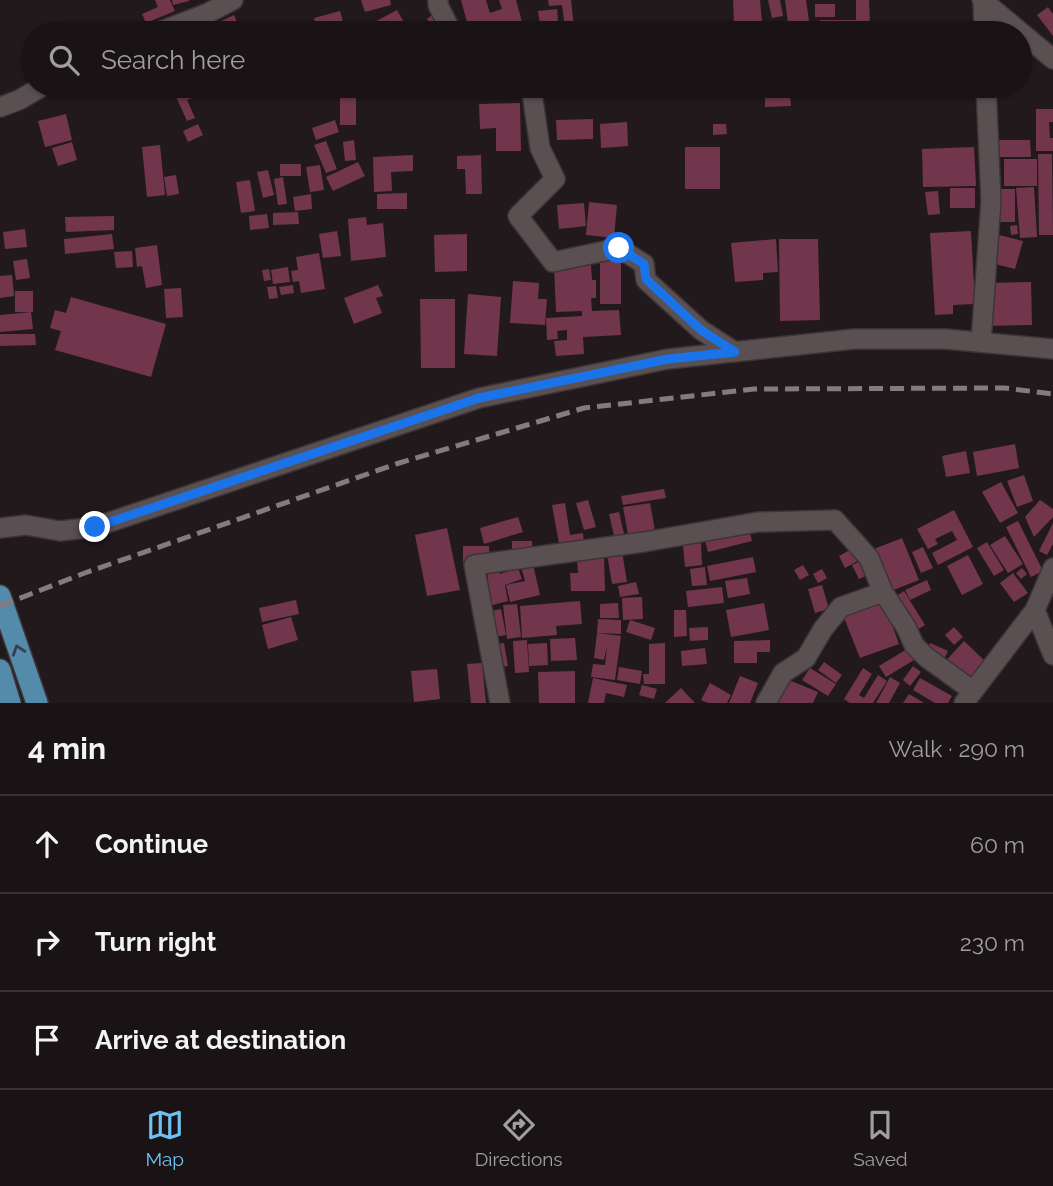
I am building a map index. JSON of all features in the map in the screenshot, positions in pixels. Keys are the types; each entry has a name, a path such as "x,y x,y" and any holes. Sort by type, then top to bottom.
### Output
{"highway":[{"path":"0,596 37,703"},
{"path":"0,670 10,703"}],"street":[{"path":"187,21 233,0"},
{"path":"439,0 438,5 446,21"},
{"path":"983,0 984,21"},
{"path":"983,0 1008,21"},
{"path":"1032,41 1053,58"},
{"path":"0,107 22,98"},
{"path":"533,98 540,148 555,179 518,216 553,262 619,248 644,264 646,279 701,330 735,352"},
{"path":"981,342 991,201 987,98"},
{"path":"0,528 26,525 60,531 95,527 479,398 668,359 854,339 945,339 1053,349"},
{"path":"500,703 474,565 644,542 758,522 835,520 869,558 883,592 906,627 914,645 969,697 1035,610 1053,568"},
{"path":"766,703 783,673 806,658 823,629 841,607 883,592"},
{"path":"1035,610 1053,654"}],"building":[{"path":"155,0 170,0 175,11 145,21 142,14 158,7"},
{"path":"172,0 189,0 189,1 173,5"},
{"path":"361,0 390,0 391,5 365,12"},
{"path":"461,0 486,0 490,13 502,9 499,0 516,0 522,21 467,21"},
{"path":"548,0 571,0 573,21 564,21 562,5 549,6"},
{"path":"733,0 760,0 762,21 734,21"},
{"path":"768,0 780,0 783,16 772,18"},
{"path":"785,0 806,0 809,21 788,21"},
{"path":"856,0 869,0 870,21 820,21 820,20 856,20"},
{"path":"815,4 835,4 835,17 815,17"},
{"path":"1048,7 1053,14 1053,36 1037,15"},
{"path":"557,9 558,21 539,21 538,11"},
{"path":"397,10 403,21 376,21"},
{"path":"340,11 343,21 315,21 314,18"},
{"path":"234,15 236,21 221,21"},
{"path":"432,15 436,21 428,21 427,19"},
{"path":"177,98 192,98 187,100 195,118 187,121"},
{"path":"340,98 356,98 356,125 340,125"},
{"path":"765,98 790,98 791,106 765,107"},
{"path":"520,103 521,151 496,151 496,128 480,129 479,104"},
{"path":"1036,109 1053,109 1053,122 1049,122 1053,151 1036,151"},
{"path":"66,114 72,140 45,147 38,121"},
{"path":"593,119 593,139 557,140 556,120"},
{"path":"335,120 339,132 316,140 312,128"},
{"path":"627,122 628,146 601,148 600,124"},
{"path":"198,124 203,135 188,142 183,131"},
{"path":"713,124 726,124 727,134 713,135"},
{"path":"354,140 356,160 345,161 343,142"},
{"path":"996,140 1030,140 1031,157 996,157"},
{"path":"326,141 337,169 326,173 314,145"},
{"path":"72,142 77,160 58,166 52,148"},
{"path":"160,145 165,195 147,197 142,147"},
{"path":"685,147 720,147 720,189 685,189"},
{"path":"974,147 976,186 923,187 922,149"},
{"path":"1038,154 1052,154 1053,235 1039,235"},
{"path":"413,155 413,171 391,172 392,191 374,192 373,157"},
{"path":"481,155 482,194 466,194 465,169 457,169 457,156"},
{"path":"1004,159 1037,159 1037,186 1004,186"},
{"path":"358,162 365,176 333,191 326,177"},
{"path":"280,164 301,164 301,176 280,176"},
{"path":"320,165 324,190 310,192 306,167"},
{"path":"268,170 274,195 263,198 257,172"},
{"path":"176,175 179,194 167,196 164,177"},
{"path":"283,177 287,204 278,205 274,179"},
{"path":"250,180 255,211 241,213 236,182"},
{"path":"1034,187 1037,237 1020,238 1016,188"},
{"path":"950,188 975,188 975,208 950,208"},
{"path":"995,189 1015,189 1015,222 996,222"},
{"path":"938,191 940,214 928,215 925,192"},
{"path":"407,193 407,209 377,209 377,194"},
{"path":"311,194 312,209 295,211 293,197"},
{"path":"589,202 617,205 614,238 586,235"},
{"path":"584,203 586,226 559,229 557,205"},
{"path":"298,212 299,224 273,225 273,213"},
{"path":"267,214 269,228 250,230 249,216"},
{"path":"114,216 114,230 66,232 65,217"},
{"path":"366,217 367,225 383,223 386,257 351,261 348,219"},
{"path":"1017,225 1018,234 1011,235 1010,226"},
{"path":"25,229 27,247 5,249 3,232"},
{"path":"337,231 341,256 323,258 319,234"},
{"path":"971,231 975,304 953,305 953,314 935,315 930,233"},
{"path":"112,234 114,249 65,254 64,239"},
{"path":"467,234 467,271 435,272 434,235"},
{"path":"995,234 1023,241 1015,269 987,262"},
{"path":"776,239 778,272 763,273 763,280 735,282 731,243"},
{"path":"779,239 818,239 820,320 780,321"},
{"path":"157,245 162,285 146,288 142,266 137,267 135,248"},
{"path":"132,251 133,267 116,268 114,252"},
{"path":"319,253 325,289 301,293 299,281 293,282 291,271 298,270 296,257"},
{"path":"27,259 30,278 16,280 13,261"},
{"path":"621,260 621,304 600,304 600,261"},
{"path":"591,265 592,280 596,280 596,298 591,298 592,311 619,310 621,335 583,337 584,354 556,356 554,341 567,340 567,330 557,331 558,339 547,340 546,318 582,316 582,311 556,312 554,267"},
{"path":"288,267 290,282 273,284 271,270"},
{"path":"269,269 271,280 264,281 262,270"},
{"path":"12,275 14,296 0,298 0,276"},
{"path":"513,281 539,283 538,299 547,299 545,325 510,323"},
{"path":"1031,282 1032,325 989,326 987,283"},
{"path":"293,285 294,293 281,295 279,287"},
{"path":"378,285 383,296 376,298 382,313 354,324 344,298"},
{"path":"276,286 278,298 269,299 267,287"},
{"path":"181,288 183,317 166,318 164,289"},
{"path":"15,291 33,291 33,312 15,312"},
{"path":"468,294 501,297 497,356 464,354"},
{"path":"71,297 166,324 151,377 55,350 61,331 50,328 55,310 66,313"},
{"path":"420,299 455,299 455,368 421,368"},
{"path":"31,312 33,329 0,332 0,315"},
{"path":"0,334 35,334 36,345 0,346"},
{"path":"1015,444 1019,468 977,476 973,452"},
{"path":"966,451 970,473 946,477 942,456"},
{"path":"1024,475 1033,501 1017,507 1007,481"},
{"path":"1001,482 1018,513 1000,523 982,492"},
{"path":"664,489 666,498 623,505 621,496"},
{"path":"588,500 596,527 584,530 576,503"},
{"path":"1040,500 1053,509 1053,517 1034,537 1025,517"},
{"path":"565,503 570,535 583,533 584,545 560,549 552,505"},
{"path":"650,503 656,536 629,540 623,507"},
{"path":"954,510 973,547 938,565 932,553 957,540 952,531 935,539 938,544 928,549 917,529"},
{"path":"619,512 625,538 615,540 609,514"},
{"path":"518,517 523,532 484,544 480,528"},
{"path":"1018,521 1043,571 1031,577 1006,527"},
{"path":"1053,523 1053,544 1047,555 1039,551"},
{"path":"447,528 460,590 427,596 415,535"},
{"path":"749,529 752,541 708,552 705,540"},
{"path":"1005,536 1023,564 1008,573 990,545"},
{"path":"902,538 919,580 891,591 874,549"},
{"path":"512,541 532,541 532,556 512,556"},
{"path":"987,542 1004,570 994,576 977,548"},
{"path":"701,543 702,565 685,567 683,545"},
{"path":"463,546 489,546 490,561 463,562"},
{"path":"855,547 861,559 845,568 839,556"},
{"path":"923,547 933,568 921,573 912,552"},
{"path":"622,551 627,582 612,584 607,554"},
{"path":"968,555 983,584 962,595 947,566"},
{"path":"604,556 605,591 571,591 570,573 578,573 577,557"},
{"path":"753,557 756,572 710,581 707,566"},
{"path":"865,559 872,573 859,579 852,565"},
{"path":"533,564 540,595 510,602 506,585 525,581 521,567"},
{"path":"803,565 809,575 800,580 794,570"},
{"path":"705,567 707,585 692,586 690,569"},
{"path":"499,568 500,574 518,568 522,579 505,585 508,601 485,607 482,580 488,578 487,570"},
{"path":"1022,568 1027,574 1021,579 1016,573"},
{"path":"822,569 827,578 818,583 813,574"},
{"path":"1013,573 1028,593 1014,602 1000,583"},
{"path":"747,578 750,594 728,598 725,581"},
{"path":"927,580 931,590 910,600 905,590"},
{"path":"636,582 639,594 620,597 618,586"},
{"path":"822,585 829,609 815,613 808,589"},
{"path":"722,587 724,603 688,607 686,591"},
{"path":"904,591 925,625 917,630 896,596"},
{"path":"642,597 643,619 623,620 622,598"},
{"path":"296,600 299,614 262,622 259,608"},
{"path":"883,600 899,644 860,658 843,615"},
{"path":"580,601 582,624 556,626 557,635 522,638 520,606"},
{"path":"618,603 619,618 600,618 600,604"},
{"path":"764,603 769,630 731,637 726,610"},
{"path":"517,604 521,637 507,639 503,605"},
{"path":"501,609 506,635 489,638 485,612"},
{"path":"674,610 686,610 687,636 674,637"},
{"path":"291,617 298,640 268,649 262,625"},
{"path":"598,619 621,620 621,634 597,633"},
{"path":"630,620 655,628 651,640 626,632"},
{"path":"708,627 708,640 690,641 689,628"},
{"path":"954,627 963,637 954,645 945,635"},
{"path":"597,633 621,636 615,680 591,677 593,664 605,665 607,646 604,660 594,658"},
{"path":"575,638 577,660 551,661 550,639"},
{"path":"527,640 529,672 515,673 513,641"},
{"path":"770,640 770,652 757,652 757,663 734,663 734,641"},
{"path":"964,641 986,662 966,684 943,664"},
{"path":"504,643 508,666 495,668 491,645"},
{"path":"547,643 548,665 529,666 528,644"},
{"path":"665,643 665,684 644,684 643,674 649,674 649,644"},
{"path":"930,643 948,651 942,663 925,655"},
{"path":"705,648 707,664 682,666 681,651"},
{"path":"907,649 914,660 886,677 879,666"},
{"path":"824,662 842,675 836,683 818,670"},
{"path":"482,663 486,703 471,703 467,664"},
{"path":"913,666 921,672 910,686 903,680"},
{"path":"619,667 642,671 640,684 617,680"},
{"path":"810,668 836,684 828,696 802,680"},
{"path":"863,668 872,674 859,695 864,698 878,675 887,681 873,703 850,703 844,699"},
{"path":"437,669 440,699 414,702 411,671"},
{"path":"575,671 575,703 539,703 538,672"},
{"path":"740,676 758,683 750,703 729,703"},
{"path":"890,677 900,683 889,703 876,703"},
{"path":"593,678 627,685 624,697 606,693 604,703 588,703"},
{"path":"920,678 952,696 948,703 935,703 913,690"},
{"path":"789,680 818,692 813,703 778,703"},
{"path":"710,683 731,695 727,703 708,703 701,700"},
{"path":"642,685 657,689 654,699 639,695"},
{"path":"681,688 695,703 665,703"},
{"path":"909,694 924,703 903,703"}],"railway":[{"path":"0,606 82,574 396,464 584,408 754,389 1005,388 1053,394"}],"route":[{"path":"95,527 479,398 668,359 735,352 701,330 646,279 644,264 619,248"}]}
